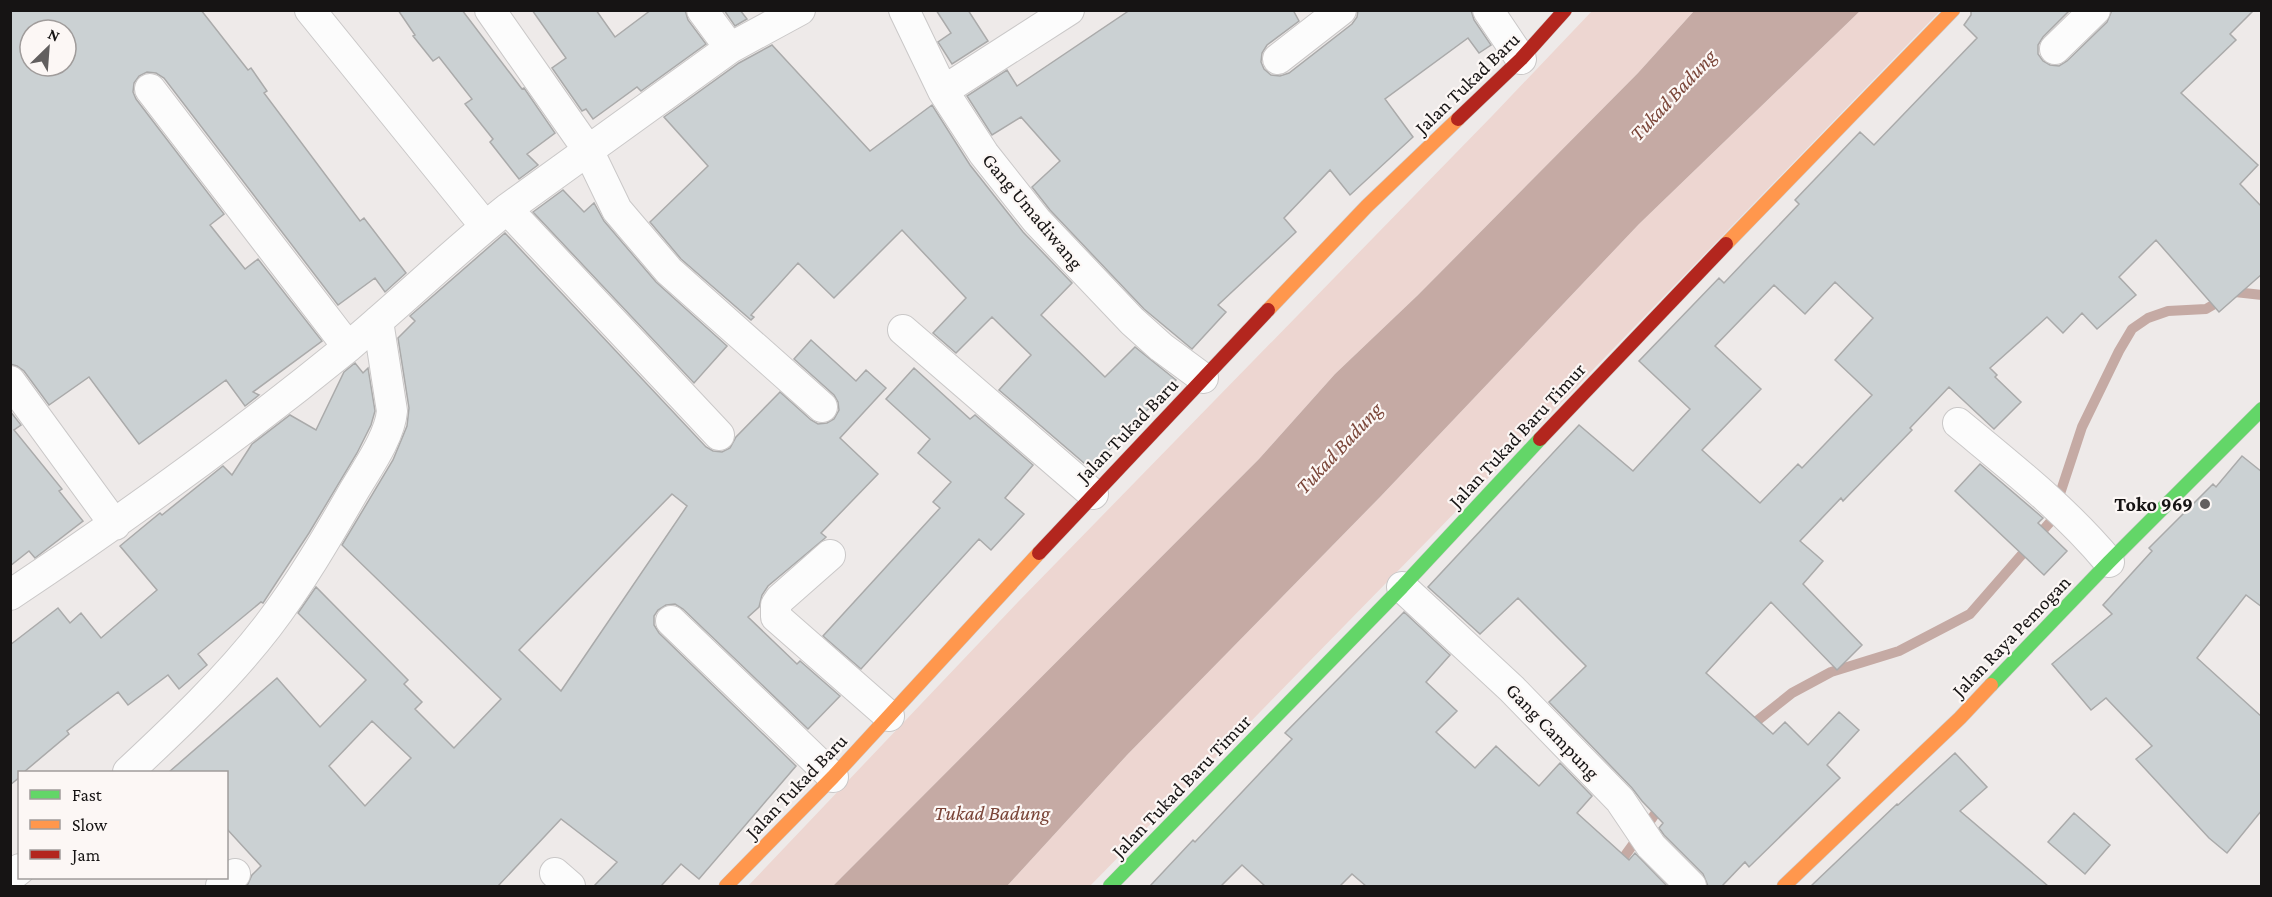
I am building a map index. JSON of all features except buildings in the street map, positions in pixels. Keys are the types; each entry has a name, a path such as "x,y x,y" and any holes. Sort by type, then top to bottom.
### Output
{"street":[{"path":"310,10 496,218 719,435"},
{"path":"490,10 588,150 617,210 669,271 822,407"},
{"path":"702,10 730,48"},
{"path":"10,596 115,525 348,347 496,218 730,48 800,10"},
{"name":"Gang Umadiwang","path":"904,10 943,90 984,154 1037,220 1132,321 1203,378"},
{"path":"943,90 1069,10"},
{"path":"1278,59 1341,10"},
{"path":"1488,10 1521,59"},
{"name":"Jalan Tukad Baru","path":"726,886 833,777 1093,494 1367,206 1521,59 1565,10"},
{"name":"Jalan Tukad Baru Timur","path":"1110,886 1402,587 1644,328 1953,10"},
{"path":"2055,49 2095,10"},
{"path":"150,89 348,347"},
{"path":"129,771 189,714 266,628 301,579 366,470 388,430 391,417 378,321"},
{"path":"903,330 1093,494"},
{"path":"10,381 115,525"},
{"name":"Jalan Raya Pemogan","path":"1784,886 1960,718 2109,562 2262,409"},
{"path":"1958,423 2052,502 2088,537 2109,562"},
{"path":"830,555 780,599 776,605 776,617 889,716"},
{"name":"Gang Campung","path":"1402,587 1512,689 1620,800 1651,846 1691,886"},
{"path":"671,621 833,777"}],"shaded area":[{"path":"1592,11 1694,11 1638,73 1418,295 1335,374 1259,459 833,886 748,886 1018,602"},
{"path":"1860,11 1940,11 1090,886 1007,886 1127,755 1381,496 1639,224"}],"water":[{"name":"Tukad Badung","path":"1694,11 1860,11 1639,224 1381,496 1127,755 1007,886 833,886 1259,459 1335,374 1418,295 1638,73"}],"waterway":[{"path":"1748,728 1792,693 1831,672 1899,651 1970,614 2051,521 2082,427 2132,329 2148,318 2168,311 2206,309 2235,292 2262,295"},
{"path":"1603,886 1663,803"}],"traffic: fast":[{"path":"1991,685 2109,562 2262,409"},
{"path":"1110,886 1402,587 1540,439"}],"traffic: slow":[{"path":"1726,244 1953,10"},
{"path":"1268,310 1367,206 1458,119"},
{"path":"726,886 833,777 1039,553"},
{"path":"1784,886 1960,718 1991,685"}],"traffic: jam":[{"path":"1458,119 1521,59 1565,10"},
{"path":"1540,439 1726,244"},
{"path":"1039,553 1268,310"}],"place":[{"name":"Toko 969","path":"2205,504"}]}
